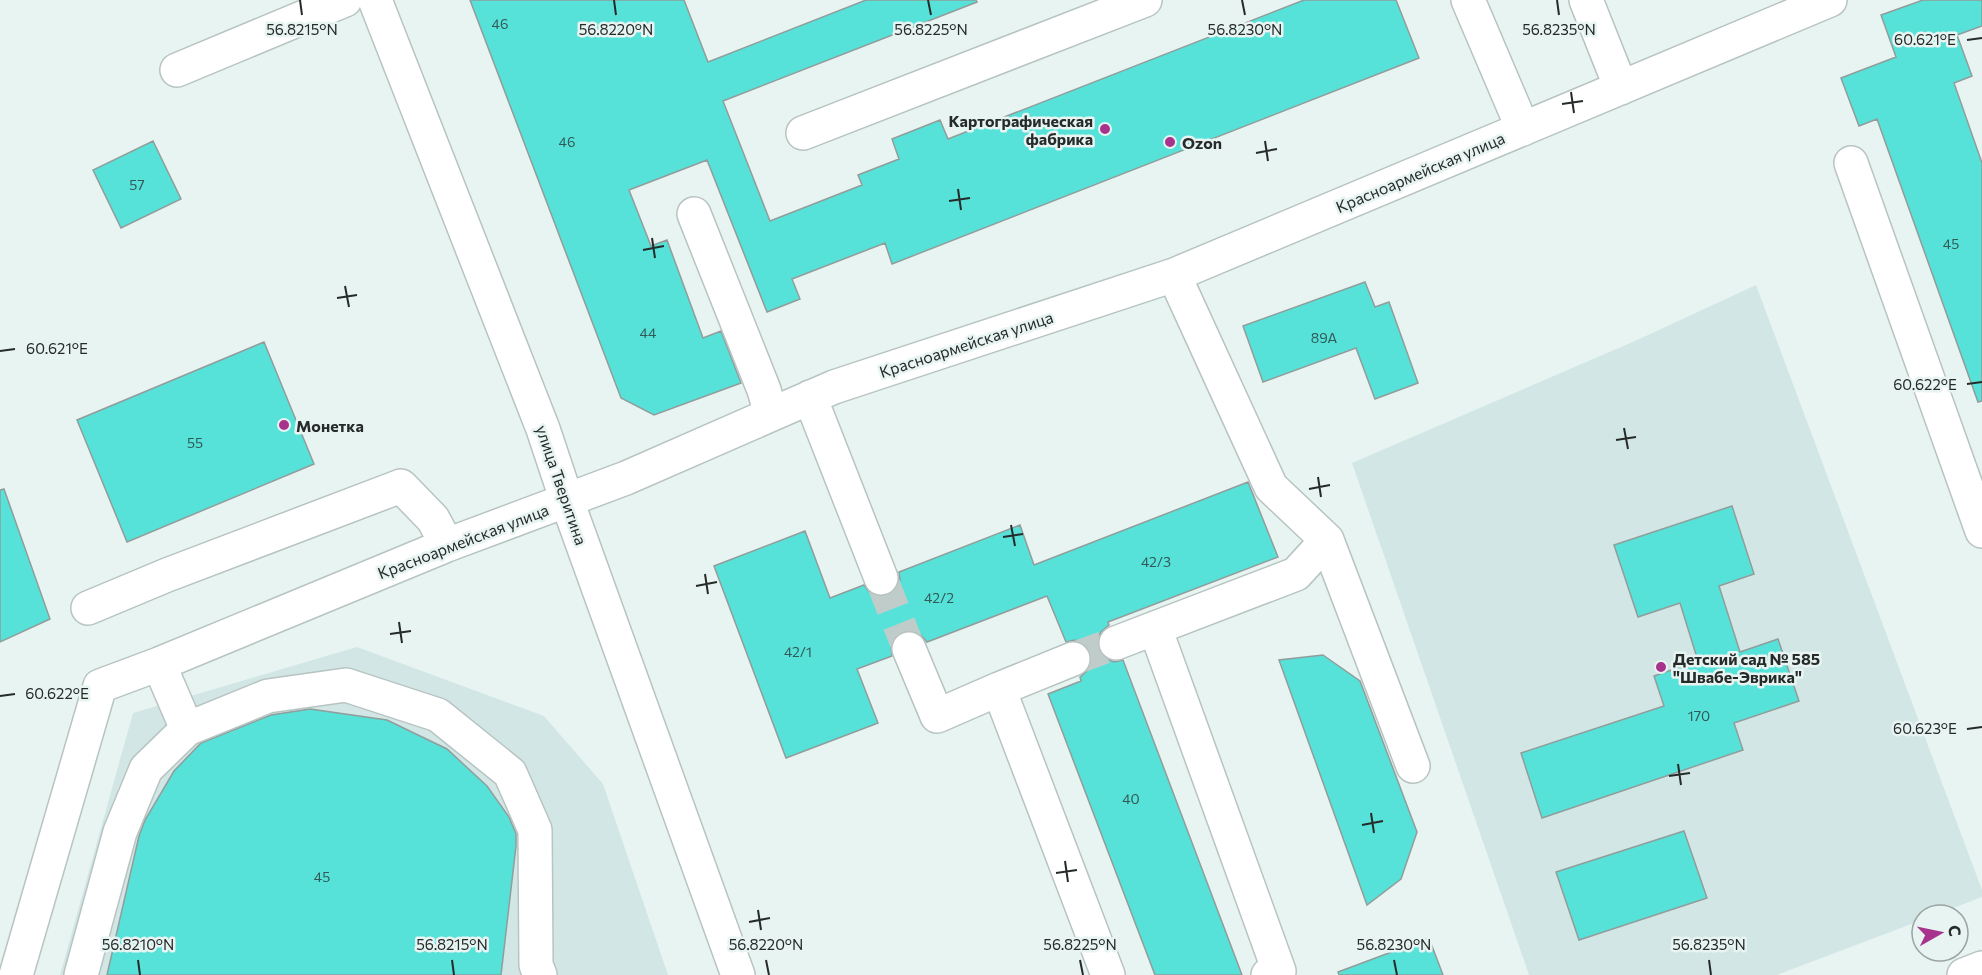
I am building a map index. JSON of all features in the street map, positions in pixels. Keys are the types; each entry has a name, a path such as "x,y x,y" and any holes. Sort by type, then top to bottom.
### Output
{"street":[{"path":"177,70 345,0"},
{"name":"улица Тверитина","path":"375,0 543,429 738,975"},
{"path":"803,133 1145,0"},
{"path":"1468,0 1523,129"},
{"path":"1586,0 1621,87"},
{"name":"Красноармейская улица","path":"16,975 100,686 159,664 447,545 626,478 834,387 1174,275 1830,0"},
{"path":"1851,163 1982,531"},
{"path":"694,214 764,390 771,414"},
{"path":"1174,275 1271,488 1327,540 1413,766"},
{"path":"810,397 881,578"},
{"path":"88,608 401,486 433,519 447,545"},
{"path":"1116,643 1296,574 1327,540"},
{"path":"1155,628 1279,971 1268,975"},
{"path":"909,649 937,716 1073,659"},
{"path":"159,664 187,729"},
{"path":"81,975 120,832 146,769 187,729 268,696 346,685 438,715 510,773 535,830 536,965 540,975"},
{"path":"999,689 1108,975"},
{"path":"1964,975 1982,968"}],"shaded area":[{"name":"Детский сад № 585 \"Швабе-Эврика\"","path":"1756,285 1982,890 1982,897 1966,903 1910,903 1910,925 1777,975 1529,975 1352,463 1635,341"},
{"path":"357,647 544,716 603,784 668,975 60,975 133,713"}],"building":[{"path":"470,0 684,0 708,62 866,0 976,0 977,2 723,101 770,221 862,185 858,175 899,159 892,139 940,120 948,139 1304,0 1396,0 1419,58 892,264 885,243 792,279 800,299 767,312 707,160 629,190 651,246 667,240 703,338 721,331 741,383 654,415 621,398"},
{"path":"1923,0 1982,0 1982,26 1957,35 1972,76 1954,83 1982,163 1982,401 1978,402 1877,119 1859,126 1841,78 1896,57 1881,15"},
{"path":"153,141 181,199 121,228 93,170"},
{"path":"1365,282 1375,307 1389,302 1418,383 1375,399 1356,348 1263,382 1243,326"},
{"path":"264,342 314,464 127,542 77,420"},
{"path":"1248,482 1278,557 1108,622 1109,625 1101,632 1097,641 1099,650 1105,658 1114,662 1123,660 1242,975 1155,975 1048,694 1081,681 1080,677 1087,671 1091,662 1091,653 1084,644 1075,640 1066,642 1047,596 927,642 920,634 911,630 901,632 894,638 891,646 892,656 857,669 878,723 786,758 714,566 805,531 830,598 864,585 870,593 879,597 887,596 896,589 900,580 899,572 1020,525 1034,565"},
{"path":"4,489 50,619 0,642 0,490"},
{"path":"1732,506 1754,574 1719,586 1740,652 1778,639 1799,701 1734,723 1743,750 1542,818 1521,753 1664,706 1654,676 1698,661 1680,603 1638,617 1614,545"},
{"path":"1323,655 1360,681 1417,832 1401,879 1367,905 1279,660"},
{"path":"310,709 387,720 447,749 487,786 509,817 516,834 501,975 107,975 139,836 145,820 174,771 201,743 271,715"},
{"path":"1684,831 1707,898 1579,940 1556,872"},
{"path":"1429,938 1443,975 1339,975 1338,972"}],"tunnel":[{"path":"881,578 909,649"},
{"path":"1073,659 1116,643"}],"place":[{"name":"Картографическая фабрика","path":"1105,129"},
{"name":"Ozon","path":"1170,142"},
{"name":"Монетка","path":"284,425"},
{"name":"Детский сад № 585 \"Швабе-Эврика\"","path":"1661,667"}]}
